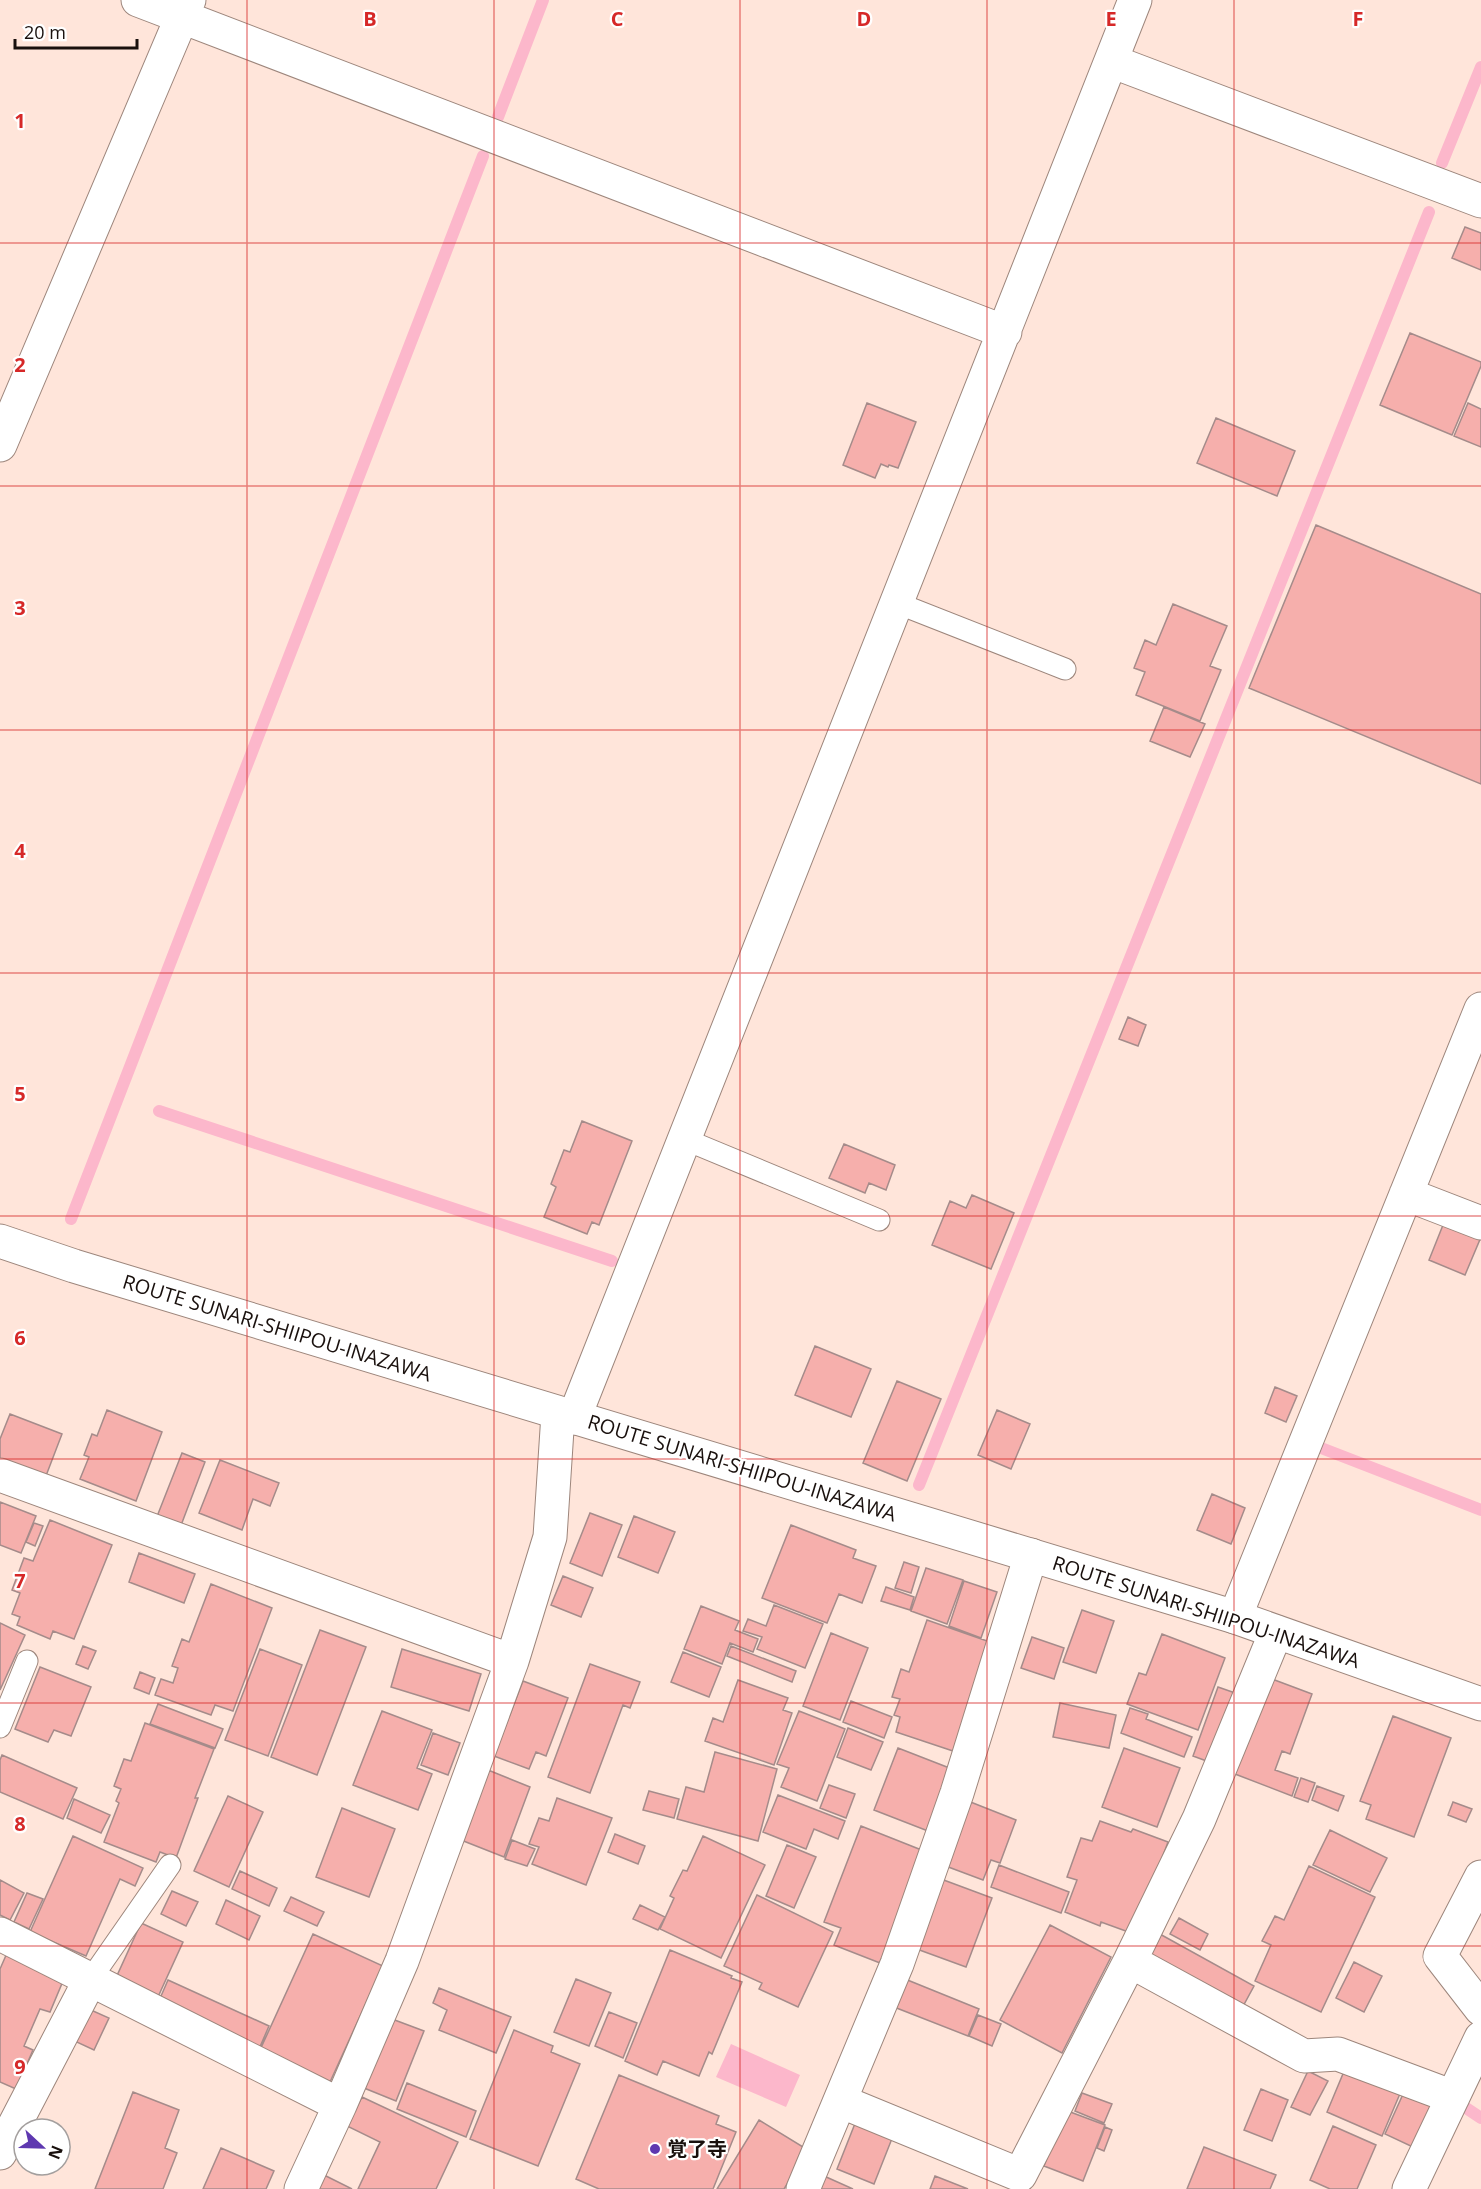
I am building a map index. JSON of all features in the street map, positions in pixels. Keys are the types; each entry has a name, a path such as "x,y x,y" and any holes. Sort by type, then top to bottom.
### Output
{"street":[{"path":"138,0 186,8 1005,332"},
{"path":"301,2189 402,1961 512,1661 550,1537 566,1416 684,1139 1135,0"},
{"path":"0,445 186,8"},
{"path":"1111,61 1481,201"},
{"path":"1235,1617 1481,1010"},
{"path":"1406,1194 1481,1222"},
{"name":"ROUTE SUNARI-SHIIPOU-INAZAWA","path":"0,1241 74,1266 566,1416 1235,1617 1481,1704"},
{"path":"0,1475 512,1661"},
{"path":"803,2189 897,1964 957,1793 1031,1554"},
{"path":"840,2101 1017,2182 1130,1961 1199,1819 1276,1632"},
{"path":"1481,1877 1440,1956 1481,2009"},
{"path":"0,1934 340,2105"},
{"path":"1130,1961 1304,2056 1338,2054 1453,2097"},
{"path":"0,2153 90,1980"},
{"path":"1409,2189 1481,2038"}],"lane":[{"path":"897,603 1065,669"},
{"path":"684,1139 879,1220"},
{"path":"0,1727 27,1661"},
{"path":"90,1980 170,1865"}],"shaded area":[{"path":"731,2044 800,2075 786,2107 716,2077"}],"building":[{"path":"1465,227 1481,233 1481,270 1452,258"},
{"path":"1410,333 1481,362 1452,435 1380,405"},
{"path":"867,403 916,422 898,468 881,464 875,478 843,465"},
{"path":"1468,403 1481,409 1481,447 1454,436"},
{"path":"1216,418 1295,451 1277,496 1197,463"},
{"path":"1316,525 1481,594 1481,784 1249,688"},
{"path":"1173,604 1227,626 1210,666 1221,670 1200,721 1136,695 1145,672 1134,668 1145,640 1156,645"},
{"path":"1164,707 1205,724 1190,757 1150,741"},
{"path":"1128,1017 1146,1025 1138,1046 1119,1039"},
{"path":"582,1121 632,1141 599,1225 592,1222 587,1234 544,1217 556,1187 551,1184 564,1150 570,1152"},
{"path":"844,1144 895,1165 886,1190 869,1183 865,1193 829,1178"},
{"path":"972,1195 1014,1213 991,1269 932,1245 950,1201 966,1208"},
{"path":"1445,1220 1481,1237 1465,1275 1429,1260"},
{"path":"815,1346 871,1369 851,1417 795,1395"},
{"path":"897,1381 941,1399 907,1481 863,1463"},
{"path":"1275,1387 1297,1396 1286,1422 1265,1413"},
{"path":"107,1410 162,1432 136,1501 80,1479 89,1457 84,1455 92,1434 97,1436"},
{"path":"997,1410 1030,1424 1011,1469 978,1455"},
{"path":"10,1414 62,1434 44,1481 0,1464 0,1439"},
{"path":"182,1453 205,1462 180,1528 156,1519"},
{"path":"220,1460 279,1483 270,1506 253,1499 242,1530 199,1513"},
{"path":"1212,1494 1245,1508 1231,1544 1197,1530"},
{"path":"0,1502 36,1516 21,1553 0,1545"},
{"path":"590,1513 622,1525 602,1576 570,1563"},
{"path":"634,1516 675,1532 658,1573 618,1557"},
{"path":"50,1520 112,1545 74,1639 53,1631 50,1639 17,1625 20,1617 12,1614 20,1593 12,1590 24,1558 33,1561"},
{"path":"34,1523 43,1526 35,1546 26,1542"},
{"path":"791,1525 856,1550 853,1558 876,1566 862,1603 839,1594 827,1623 762,1598"},
{"path":"139,1553 195,1574 184,1603 129,1582"},
{"path":"904,1562 919,1567 911,1593 895,1588"},
{"path":"926,1568 963,1580 947,1624 911,1611"},
{"path":"563,1576 593,1588 581,1617 551,1605"},
{"path":"964,1581 997,1592 981,1638 949,1626"},
{"path":"211,1584 272,1608 233,1711 215,1705 211,1715 155,1695 161,1679 173,1683 178,1668 172,1666 182,1639 189,1642"},
{"path":"886,1587 914,1597 910,1610 881,1601"},
{"path":"774,1605 823,1624 805,1668 757,1649 762,1637 743,1631 748,1619 766,1626"},
{"path":"701,1606 739,1621 735,1630 758,1639 753,1652 730,1643 722,1664 684,1649"},
{"path":"1082,1610 1114,1621 1096,1673 1063,1662"},
{"path":"927,1620 990,1642 953,1751 896,1732 900,1717 894,1715 900,1699 892,1697 901,1669 909,1672"},
{"path":"0,1623 25,1635 0,1690"},
{"path":"320,1630 366,1647 317,1775 271,1757"},
{"path":"831,1633 868,1648 840,1720 803,1706"},
{"path":"1162,1634 1225,1658 1198,1730 1127,1704 1139,1673 1146,1675"},
{"path":"1032,1637 1064,1648 1054,1679 1021,1668"},
{"path":"83,1646 96,1651 88,1669 76,1664"},
{"path":"731,1646 796,1671 792,1682 727,1656"},
{"path":"260,1649 302,1665 268,1756 225,1740"},
{"path":"402,1649 481,1674 469,1711 391,1687"},
{"path":"683,1652 721,1667 709,1697 671,1682"},
{"path":"590,1664 640,1682 630,1708 623,1705 590,1793 548,1777"},
{"path":"40,1667 91,1687 71,1736 54,1730 48,1742 15,1729"},
{"path":"140,1672 155,1678 149,1694 134,1688"},
{"path":"1272,1679 1312,1694 1290,1754 1282,1751 1275,1770 1298,1778 1292,1796 1235,1774"},
{"path":"738,1680 788,1698 783,1710 792,1713 774,1765 705,1741 713,1718 723,1722"},
{"path":"523,1681 568,1698 546,1756 536,1752 529,1769 494,1756"},
{"path":"1218,1687 1238,1694 1212,1763 1193,1756"},
{"path":"851,1701 892,1717 884,1738 843,1722"},
{"path":"1060,1703 1116,1715 1109,1748 1053,1737"},
{"path":"158,1704 223,1729 215,1748 150,1724"},
{"path":"1130,1708 1148,1714 1146,1719 1192,1737 1184,1757 1121,1733"},
{"path":"382,1711 432,1730 417,1768 432,1774 418,1810 353,1785"},
{"path":"799,1711 845,1729 817,1801 781,1787 789,1768 777,1764"},
{"path":"1393,1716 1451,1738 1414,1837 1366,1819 1371,1805 1360,1801"},
{"path":"145,1723 214,1749 195,1798 198,1798 176,1858 160,1852 156,1862 104,1842 119,1803 116,1801 121,1789 114,1786 124,1759 131,1761"},
{"path":"848,1728 883,1742 871,1770 837,1757"},
{"path":"433,1733 460,1743 448,1775 421,1765"},
{"path":"898,1748 952,1769 928,1831 874,1810"},
{"path":"1124,1748 1180,1768 1157,1827 1102,1807"},
{"path":"715,1752 777,1769 758,1841 677,1819 686,1787 704,1792"},
{"path":"2,1755 77,1788 63,1819 0,1792"},
{"path":"488,1770 530,1787 504,1857 461,1840"},
{"path":"1301,1778 1315,1783 1308,1802 1294,1797"},
{"path":"829,1785 855,1794 846,1818 820,1808"},
{"path":"1317,1786 1344,1796 1338,1811 1312,1800"},
{"path":"649,1791 679,1799 674,1818 643,1810"},
{"path":"778,1795 845,1821 838,1839 814,1829 806,1849 763,1832"},
{"path":"228,1796 263,1812 229,1887 194,1871"},
{"path":"557,1798 612,1818 586,1885 532,1864 539,1847 529,1844 539,1818 549,1821"},
{"path":"74,1799 110,1815 101,1833 67,1818"},
{"path":"968,1801 1016,1820 1000,1863 991,1860 983,1880 943,1865"},
{"path":"1453,1802 1472,1809 1466,1822 1448,1815"},
{"path":"342,1808 395,1829 369,1897 316,1877"},
{"path":"1100,1821 1131,1832 1133,1829 1168,1842 1134,1934 1101,1922 1100,1926 1065,1912 1077,1880 1067,1877 1081,1838 1092,1841"},
{"path":"861,1826 924,1851 880,1963 834,1945 841,1928 824,1922"},
{"path":"1330,1830 1387,1858 1370,1892 1313,1865"},
{"path":"615,1834 645,1846 638,1864 608,1852"},
{"path":"73,1836 143,1868 135,1886 120,1879 86,1956 30,1932"},
{"path":"703,1836 765,1865 721,1958 660,1929 674,1898 670,1896 683,1870 687,1871"},
{"path":"512,1840 535,1849 527,1866 505,1859"},
{"path":"787,1845 816,1857 794,1908 766,1896"},
{"path":"999,1865 1069,1892 1061,1913 991,1887"},
{"path":"1309,1866 1375,1897 1321,2012 1255,1981 1271,1945 1262,1941 1275,1916 1284,1920"},
{"path":"240,1871 277,1888 269,1906 232,1889"},
{"path":"941,1879 992,1898 966,1967 914,1948"},
{"path":"0,1880 24,1893 10,1920 0,1915"},
{"path":"172,1891 198,1902 186,1926 161,1914"},
{"path":"27,1893 43,1899 29,1929 14,1922"},
{"path":"757,1895 833,1932 798,2007 759,1989 762,1983 724,1966"},
{"path":"291,1897 324,1912 317,1926 284,1911"},
{"path":"226,1900 260,1916 249,1940 216,1924"},
{"path":"640,1905 665,1917 658,1930 633,1919"},
{"path":"1179,1918 1208,1934 1200,1950 1170,1934"},
{"path":"141,1923 183,1942 157,1999 115,1980"},
{"path":"1050,1925 1111,1957 1062,2053 1000,2020"},
{"path":"1158,1933 1254,1986 1241,2010 1145,1957"},
{"path":"313,1934 383,1966 330,2082 260,2050"},
{"path":"670,1950 742,1982 712,2054 709,2052 699,2076 663,2061 657,2075 625,2061"},
{"path":"7,1953 63,1981 50,2012 40,2009 24,2046 33,2050 16,2089 0,2082 0,1969"},
{"path":"1354,1962 1382,1976 1364,2012 1336,1998"},
{"path":"576,1979 611,1993 589,2046 554,2032"},
{"path":"905,1979 979,2009 968,2036 894,2007"},
{"path":"168,1980 269,2026 259,2049 158,2003"},
{"path":"439,1988 511,2017 496,2053 439,2030 447,2010 433,2003"},
{"path":"82,2006 109,2018 94,2050 68,2038"},
{"path":"609,2012 637,2023 623,2058 595,2046"},
{"path":"978,2015 1001,2024 992,2046 969,2036"},
{"path":"392,2019 424,2031 396,2101 364,2088"},
{"path":"514,2030 553,2046 551,2052 580,2064 538,2166 470,2139"},
{"path":"1345,2069 1402,2089 1382,2136 1327,2112"},
{"path":"1308,2071 1328,2081 1310,2115 1291,2107"},
{"path":"619,2075 719,2116 716,2124 736,2132 713,2189 599,2189 576,2179"},
{"path":"407,2083 476,2111 466,2137 397,2109"},
{"path":"1261,2089 1288,2100 1272,2141 1244,2130"},
{"path":"133,2092 179,2110 165,2148 177,2153 163,2189 95,2189"},
{"path":"1404,2092 1434,2105 1415,2148 1385,2134"},
{"path":"1082,2093 1112,2104 1104,2123 1075,2111"},
{"path":"362,2097 458,2142 436,2189 358,2189 380,2142 347,2126"},
{"path":"1065,2110 1105,2125 1083,2181 1044,2166"},
{"path":"759,2120 808,2150 784,2189 717,2189"},
{"path":"856,2121 893,2136 874,2184 837,2169"},
{"path":"1333,2126 1376,2145 1357,2189 1330,2189 1310,2180"},
{"path":"1105,2127 1112,2130 1104,2151 1097,2148"},
{"path":"1204,2147 1276,2175 1270,2189 1187,2189"},
{"path":"221,2148 274,2171 266,2189 203,2189"},
{"path":"324,2175 352,2189 318,2189"},
{"path":"824,2176 853,2189 819,2189"},
{"path":"935,2176 968,2189 930,2189"}],"waterway":[{"path":"498,117 543,0"},
{"path":"1442,163 1481,67"},
{"path":"71,1219 483,156"},
{"path":"919,1485 1429,212"},
{"path":"159,1111 612,1261"},
{"path":"1316,1446 1481,1510"},
{"path":"1466,2108 1481,2118"}],"place":[{"name":"覚了寺","path":"655,2149"}]}
